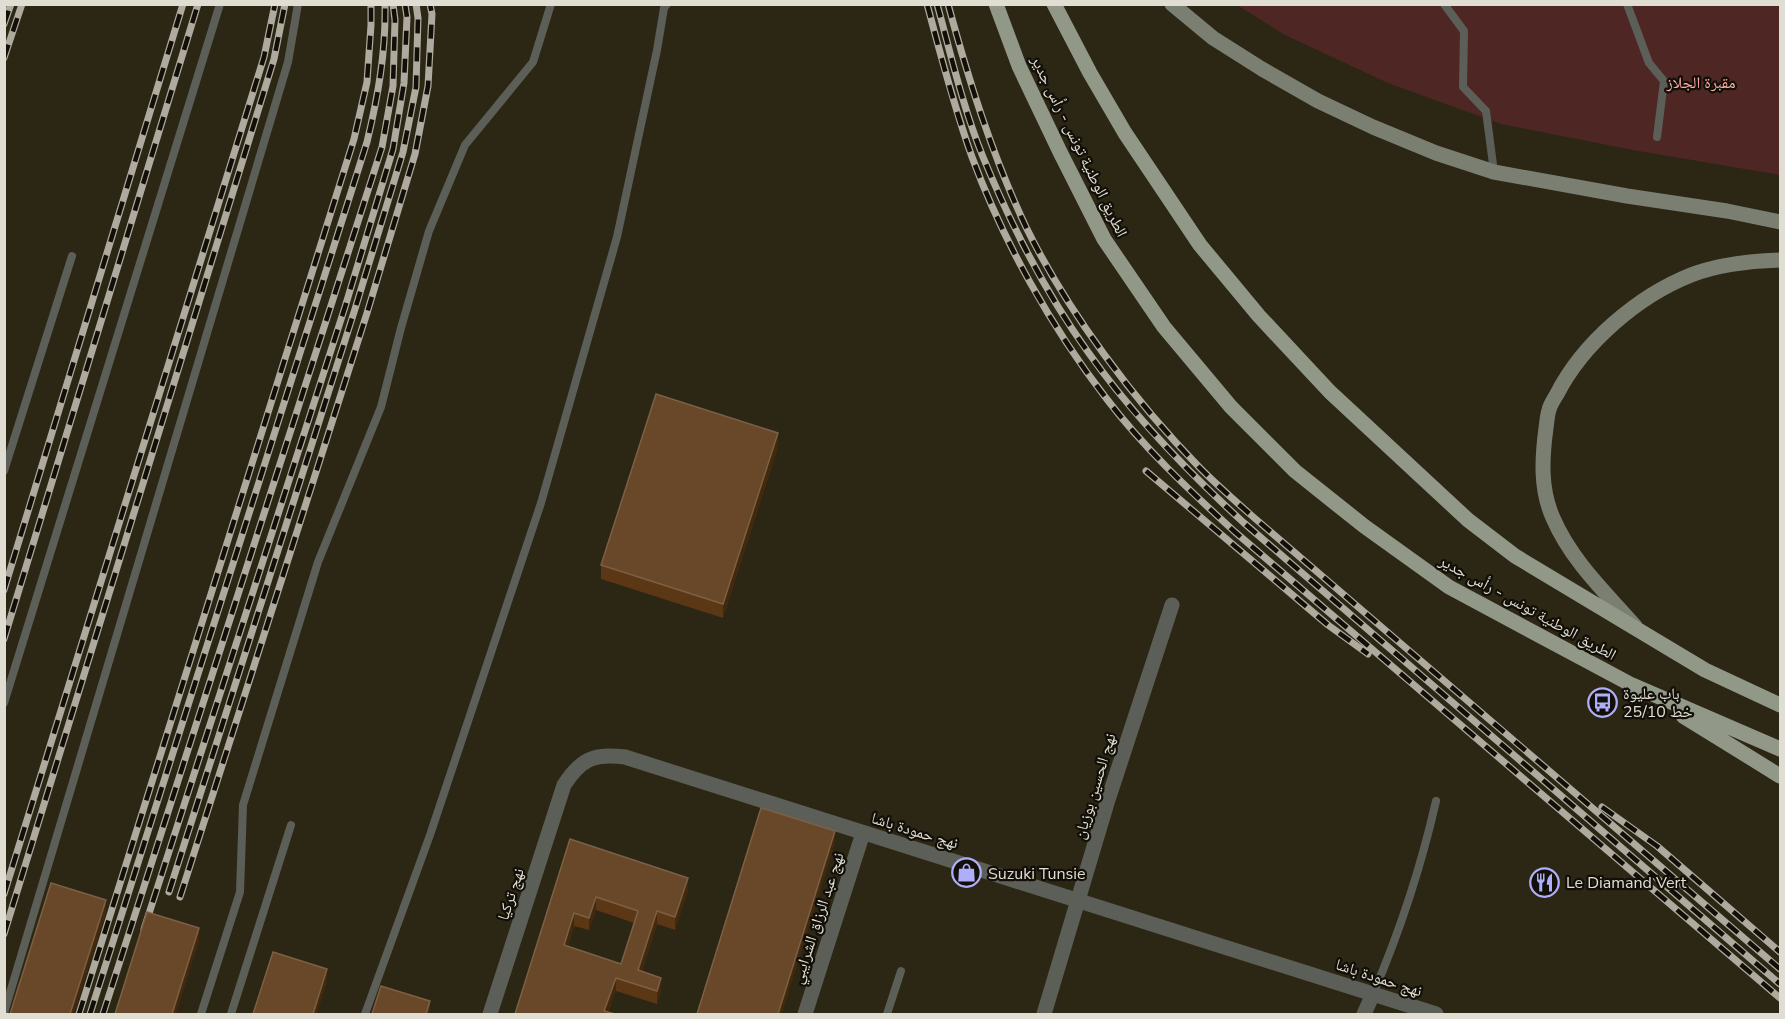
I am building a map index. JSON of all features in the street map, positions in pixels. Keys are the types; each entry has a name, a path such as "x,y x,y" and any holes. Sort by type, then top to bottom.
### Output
{"main road":[{"name":"الطريق الوطنية تونس - رأس جدير","path":"996,4 1019,66 1104,239 1164,327 1231,407 1294,471 1364,526 1449,587 1632,686 1780,748"},
{"name":"الطريق الوطنية تونس - رأس جدير","path":"1054,4 1125,133 1200,245 1259,316 1330,392 1468,520 1515,556 1705,670 1780,705"},
{"path":"1172,4 1213,38 1262,69 1373,127 1436,153 1494,172 1780,222"},
{"path":"1640,630 1584,570 1552,517 1543,485 1543,449 1549,410 1565,379 1587,350 1621,318 1653,294 1691,275 1753,261 1780,260"},
{"path":"1632,686 1780,776"}],"street":[{"name":"نهج الحسين بوزيان","path":"1044,1014 1107,803 1173,604"},
{"name":"نهج حمودة باشا","path":"564,785 582,762 608,755 625,757 1436,1014"},
{"name":"نهج تركيا","path":"490,1014 564,785"},
{"name":"نهج عبد الرزاق الشرايبي","path":"805,1014 863,833"},
{"path":"1364,1014 1373,994"}],"lane":[{"path":"4,703 220,4"},
{"path":"4,1013 288,62 298,4"},
{"path":"201,1014 240,892 243,805 318,562 381,407 429,231 465,146 533,62 550,4"},
{"path":"365,1014 430,835 541,502 618,237 664,9 667,4"},
{"path":"1444,4 1464,31 1463,87 1486,111 1494,172"},
{"path":"1627,4 1649,63 1664,81 1657,137"},
{"path":"4,471 72,256"},
{"path":"1373,994 1391,951 1415,881 1436,801"},
{"path":"231,1014 291,825"},
{"path":"887,1014 901,971"}],"green space":[{"name":"مقبرة الجلاز","path":"1237,5 1780,5 1780,175 1633,150 1501,124 1388,83 1285,35"}],"building":[{"path":"656,394 778,433 723,604 601,565"},
{"path":"761,808 835,831 778,1014 697,1014"},
{"path":"570,839 688,878 675,917 657,911 638,970 661,978 657,991 616,978 604,1011 615,1014 515,1014","holes":["596,897 638,911 621,964 564,945 574,913 589,918"]},
{"path":"51,883 106,900 70,1014 10,1014"},
{"path":"147,912 199,928 172,1014 115,1014"},
{"path":"273,952 327,969 313,1014 253,1014"},
{"path":"381,986 430,1001 426,1014 372,1014"}],"railway":[{"path":"4,24 11,4"},
{"path":"4,58 22,4"},
{"path":"4,590 183,4"},
{"path":"4,639 198,4"},
{"path":"4,894 264,57 275,4"},
{"path":"4,934 274,59 285,4"},
{"path":"79,1014 354,139 367,82 371,4"},
{"path":"90,1014 367,142 380,74 385,4"},
{"path":"103,1014 382,147 393,86 395,20 393,4"},
{"path":"144,929 345,307 393,149 404,83 407,17 405,4"},
{"path":"169,892 403,152 416,87 418,18 416,4"},
{"path":"180,897 367,313 415,154 428,86 432,14 430,4"},
{"path":"927,4 965,138 998,220 1030,282 1066,342 1135,434 1235,532 1780,998"},
{"path":"937,4 969,120 1017,233 1072,329 1105,376 1142,421 1181,463 1244,523 1780,984"},
{"path":"948,4 982,117 1002,173 1026,227 1061,291 1082,323 1127,385 1176,443 1219,487 1251,515 1780,969"},
{"path":"1146,471 1328,625 1368,654"},
{"path":"1602,807 1657,846 1780,952"}],"place":[{"name":"باب عليوة خط 25/10","path":"1602,702"},
{"name":"Suzuki Tunsie","path":"967,873"},
{"name":"Le Diamand Vert","path":"1545,882"}]}
